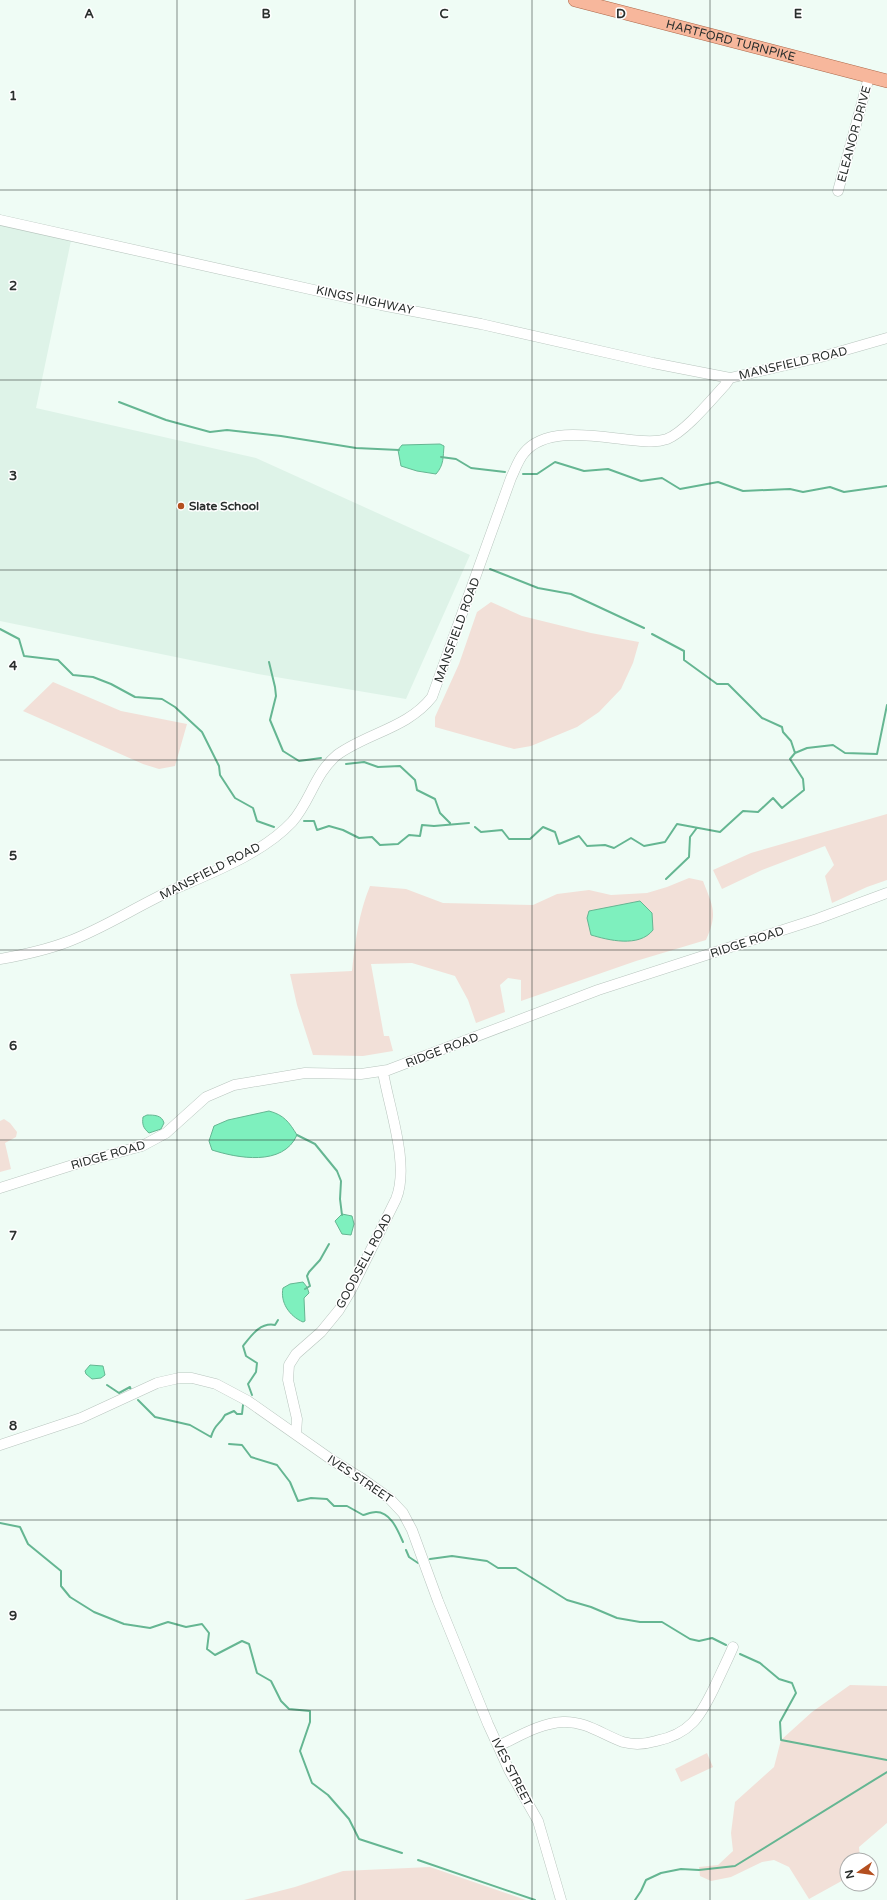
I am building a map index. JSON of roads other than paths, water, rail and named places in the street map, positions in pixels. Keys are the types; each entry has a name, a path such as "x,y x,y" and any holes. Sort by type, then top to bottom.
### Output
{"main road":[{"name":"HARTFORD TURNPIKE","path":"575,0 887,82"}],"street":[{"name":"ELEANOR DRIVE","path":"838,191 869,77"},
{"name":"KINGS HIGHWAY","path":"0,220 381,305 481,324 655,364 730,378"},
{"name":"MANSFIELD ROAD","path":"0,959 41,950 77,938 237,860 282,831 299,813 318,778 330,761 347,749 405,720 425,706 432,697 511,478 524,453 536,442 553,436 585,436 645,441 667,439 681,430 730,378 821,357 887,338"},
{"name":"RIDGE ROAD","path":"0,1188 79,1163 142,1146 166,1132 206,1097 234,1085 305,1073 361,1074 383,1072 598,990 806,923 887,893"},
{"name":"GOODSELL ROAD","path":"296,1434 297,1418 288,1380 289,1365 296,1354 330,1322 350,1292 396,1200 401,1186 400,1156 383,1072"},
{"name":"IVES STREET","path":"0,1445 82,1418 147,1387 171,1380 186,1378 198,1379 226,1388 248,1401 332,1460 379,1490 396,1504 403,1513 414,1536 438,1601 498,1746 538,1821 561,1900"},
{"path":"498,1746 532,1731 561,1722 579,1724 633,1744 653,1742 675,1735 691,1725 702,1711 732,1647"}],"waterway":[{"path":"119,402 166,420 210,432 227,430 281,436 356,448 399,450"},
{"path":"441,457 456,459 471,468 505,472"},
{"path":"523,474 537,474 555,462 584,471 608,469 641,481 662,478 680,489 718,482 743,491 790,489 803,492 830,487 844,492 887,486"},
{"path":"490,569 538,588 571,594 644,628"},
{"path":"0,629 19,639 24,656 58,660 73,675 93,677 111,684 135,697 162,699 175,707 202,732 219,766 220,775 235,798 253,808 257,821 274,827"},
{"path":"652,634 684,651 684,660 717,684 728,684 762,718 782,727 783,732 791,741 795,753"},
{"path":"269,662 276,696 270,720 283,751 299,761 321,758"},
{"path":"475,827 481,832 502,830 509,839 530,839 543,827 555,832 559,844 579,836 587,846 605,845 614,848 631,838 644,846 665,842 677,824 720,832 743,811 758,812 773,798 782,808 804,790 803,779 790,759 795,753 807,748 833,745 845,753 877,754 887,705"},
{"path":"346,764 364,762 378,767 400,766 415,780 417,790 435,799 440,813 450,823"},
{"path":"304,821 314,821 317,830 329,826 343,830 359,838 372,837 380,845 398,844 409,835 420,836 422,825 434,826 469,823"},
{"path":"666,879 689,857 690,837 696,829"},
{"path":"297,1135 315,1144 337,1171 341,1181 340,1199 342,1215"},
{"path":"305,1289 310,1286 307,1276 309,1272 320,1260 329,1244"},
{"path":"252,1395 248,1384 256,1372 257,1363 246,1356 243,1346 260,1328 275,1325 278,1320"},
{"path":"107,1385 119,1393 130,1387 131,1390"},
{"path":"138,1400 155,1417 190,1425 211,1437 214,1429 225,1415 234,1411 237,1414 242,1414 243,1405"},
{"path":"229,1444 242,1445 251,1457 277,1465 290,1482 298,1501 311,1498 327,1499 334,1506 347,1506 363,1515 374,1512 381,1513 390,1519 403,1542"},
{"path":"0,1523 20,1527 28,1544 61,1571 61,1586 70,1597 94,1612 124,1624 150,1628 168,1622 186,1627 202,1624 209,1633 207,1649 215,1655 242,1641 249,1644 257,1673 271,1681 281,1701 289,1709 310,1711 310,1722 300,1751 312,1783 328,1795 349,1819 359,1839 402,1853"},
{"path":"406,1550 409,1557 418,1563"},
{"path":"430,1559 452,1556 487,1561 498,1568 516,1568 567,1600 591,1607 617,1618 640,1622 662,1622 690,1639 699,1641 712,1638 726,1645"},
{"path":"740,1654 760,1663 779,1679 792,1683 796,1693 780,1722 781,1740 887,1760"},
{"path":"635,1900 646,1880 661,1873 681,1869 699,1870 735,1866 887,1772"},
{"path":"418,1860 535,1900"}],"place":[{"name":"Slate School","path":"181,506"}]}
